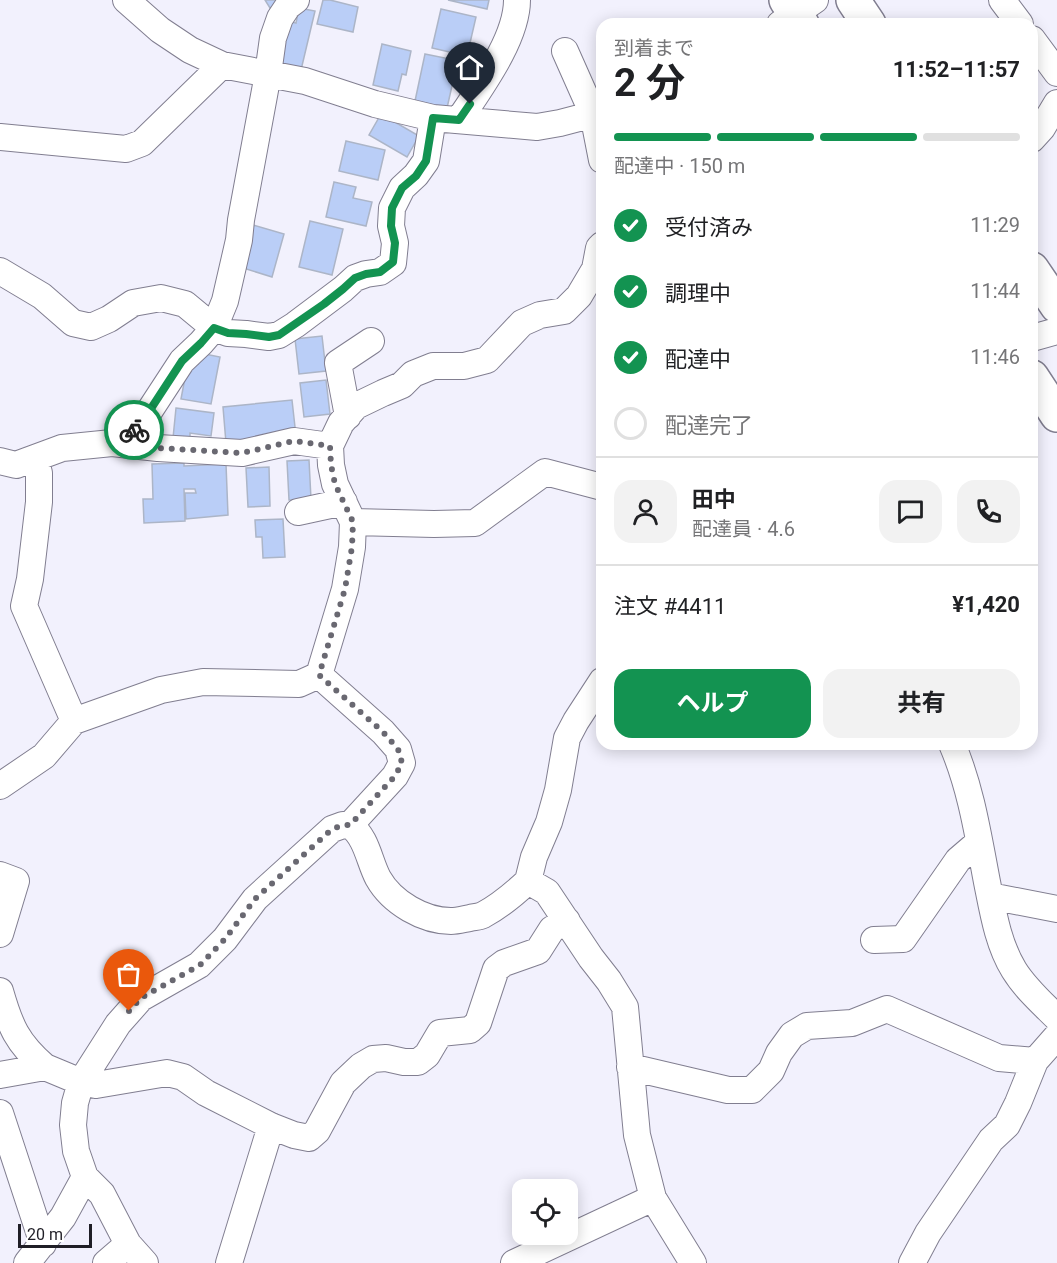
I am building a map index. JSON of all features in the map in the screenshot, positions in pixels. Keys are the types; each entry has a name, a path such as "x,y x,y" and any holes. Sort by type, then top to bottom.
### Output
{"highway":[{"path":"853,0 865,18"},
{"path":"1038,277 1057,306"},
{"path":"1038,386 1057,415"}],"street":[{"path":"126,0 160,30 190,50 222,65 305,81 375,104 433,118 537,127 596,113"},
{"path":"122,444 150,410 182,361 214,328 225,301 239,240 273,38 280,18 288,6 296,0"},
{"path":"459,120 505,45 517,13 517,0"},
{"path":"1002,0 1016,18"},
{"path":"1038,47 1057,73"},
{"path":"565,51 596,111"},
{"path":"0,137 126,149 142,142 222,65"},
{"path":"1038,132 1057,103"},
{"path":"0,271 42,296 73,323 90,327 109,319 133,303 161,298 185,304 214,328 228,333 269,337 279,335 324,304 355,278 380,272 393,262 395,243 391,226 392,208 402,188 416,176 426,161 433,118"},
{"path":"0,786 44,756 74,721 161,690 203,682 300,684 319,675 345,589 352,547 349,512 335,484 331,465 330,446 341,423 356,406 402,385 413,374 433,366 464,366 487,360 522,323 540,315 564,311 579,296 596,265"},
{"path":"1038,337 1057,332"},
{"path":"348,416 338,363 371,341"},
{"path":"0,461 16,465 62,448 112,442 158,448 242,453 294,441 330,446"},
{"path":"35,458 39,473 39,502 30,579 24,606 74,721"},
{"path":"298,512 349,512 434,524 476,523 545,472 596,485"},
{"path":"319,675 383,732 398,749 402,763 395,776 350,825"},
{"path":"145,1263 128,1244 102,1194 85,1178 76,1151 73,1125 75,1103 81,1082 118,1024 141,998 200,965 225,939 255,899 332,829 343,825 350,825 357,830 379,879 391,895 409,909 433,919 453,921 481,916 507,900 528,881 534,856 549,822 558,790 567,738 596,690"},
{"path":"912,1263 928,1233 985,1149 1007,1125 1035,1061 1056,1021 1015,972 1003,949 967,782 954,750"},
{"path":"874,940 903,939 958,860 979,842"},
{"path":"0,875 16,881 0,934"},
{"path":"528,881 547,892 625,1007 637,1135 653,1198 693,1263"},
{"path":"990,896 1057,909"},
{"path":"0,1046 9,1046 81,1082 96,1085 167,1073 183,1077 206,1093 271,1125 294,1135 309,1138 317,1131 343,1083 361,1066 372,1059 386,1058 417,1062 427,1055 440,1033 470,1030 478,1023 496,969 504,963 538,951 552,929 567,921"},
{"path":"0,991 11,1026 37,1060"},
{"path":"630,1067 728,1090 752,1090 771,1071 779,1053 792,1035 807,1026 852,1023 887,1009 999,1058 1035,1061"},
{"path":"0,1075 37,1060"},
{"path":"0,1113 35,1253"},
{"path":"229,1263 271,1125"},
{"path":"35,1253 63,1217 85,1178"},
{"path":"514,1263 653,1198"},
{"path":"106,1263 128,1244"}],"building":[{"path":"265,0 284,0 270,8"},
{"path":"323,0 358,7 353,32 317,24"},
{"path":"448,0 489,0 487,9"},
{"path":"299,8 315,11 301,70 274,63 284,20 296,23"},
{"path":"441,9 476,17 467,56 432,48"},
{"path":"382,44 411,51 406,75 402,74 398,91 373,85"},
{"path":"425,54 450,59 446,75 454,77 447,108 415,101"},
{"path":"462,57 487,63 485,71 460,65"},
{"path":"381,114 419,136 407,157 369,135"},
{"path":"346,141 385,150 378,180 339,171"},
{"path":"334,182 356,187 353,198 372,202 366,226 326,217"},
{"path":"310,221 343,229 332,275 299,267"},
{"path":"253,225 284,234 272,277 240,267"},
{"path":"322,336 326,371 299,374 295,339"},
{"path":"200,353 220,357 211,404 181,399 188,362 198,364"},
{"path":"326,380 330,414 304,417 300,383"},
{"path":"292,400 296,436 226,443 223,407"},
{"path":"176,408 214,413 211,436 190,433 190,439 173,438"},
{"path":"309,460 311,499 289,500 287,461"},
{"path":"184,463 184,466 226,464 228,515 186,519 185,493 196,493 195,489 184,489 185,521 144,523 143,499 153,499 152,464"},
{"path":"269,467 270,506 248,507 246,468"},
{"path":"283,519 285,557 263,558 262,537 256,537 255,520"}],"way so far":[{"path":"129,1011 141,998 200,965 225,939 255,899 332,829 350,825 395,776 402,763 398,749 383,732 319,675 345,589 352,547 353,522 335,484 330,446 294,441 242,453 122,444 134,430"}],"route":[{"path":"134,430 182,361 214,328 228,333 269,337 279,335 324,304 355,278 380,272 393,262 395,243 391,226 392,208 402,188 416,176 426,161 433,118 459,120 470,104"}]}
